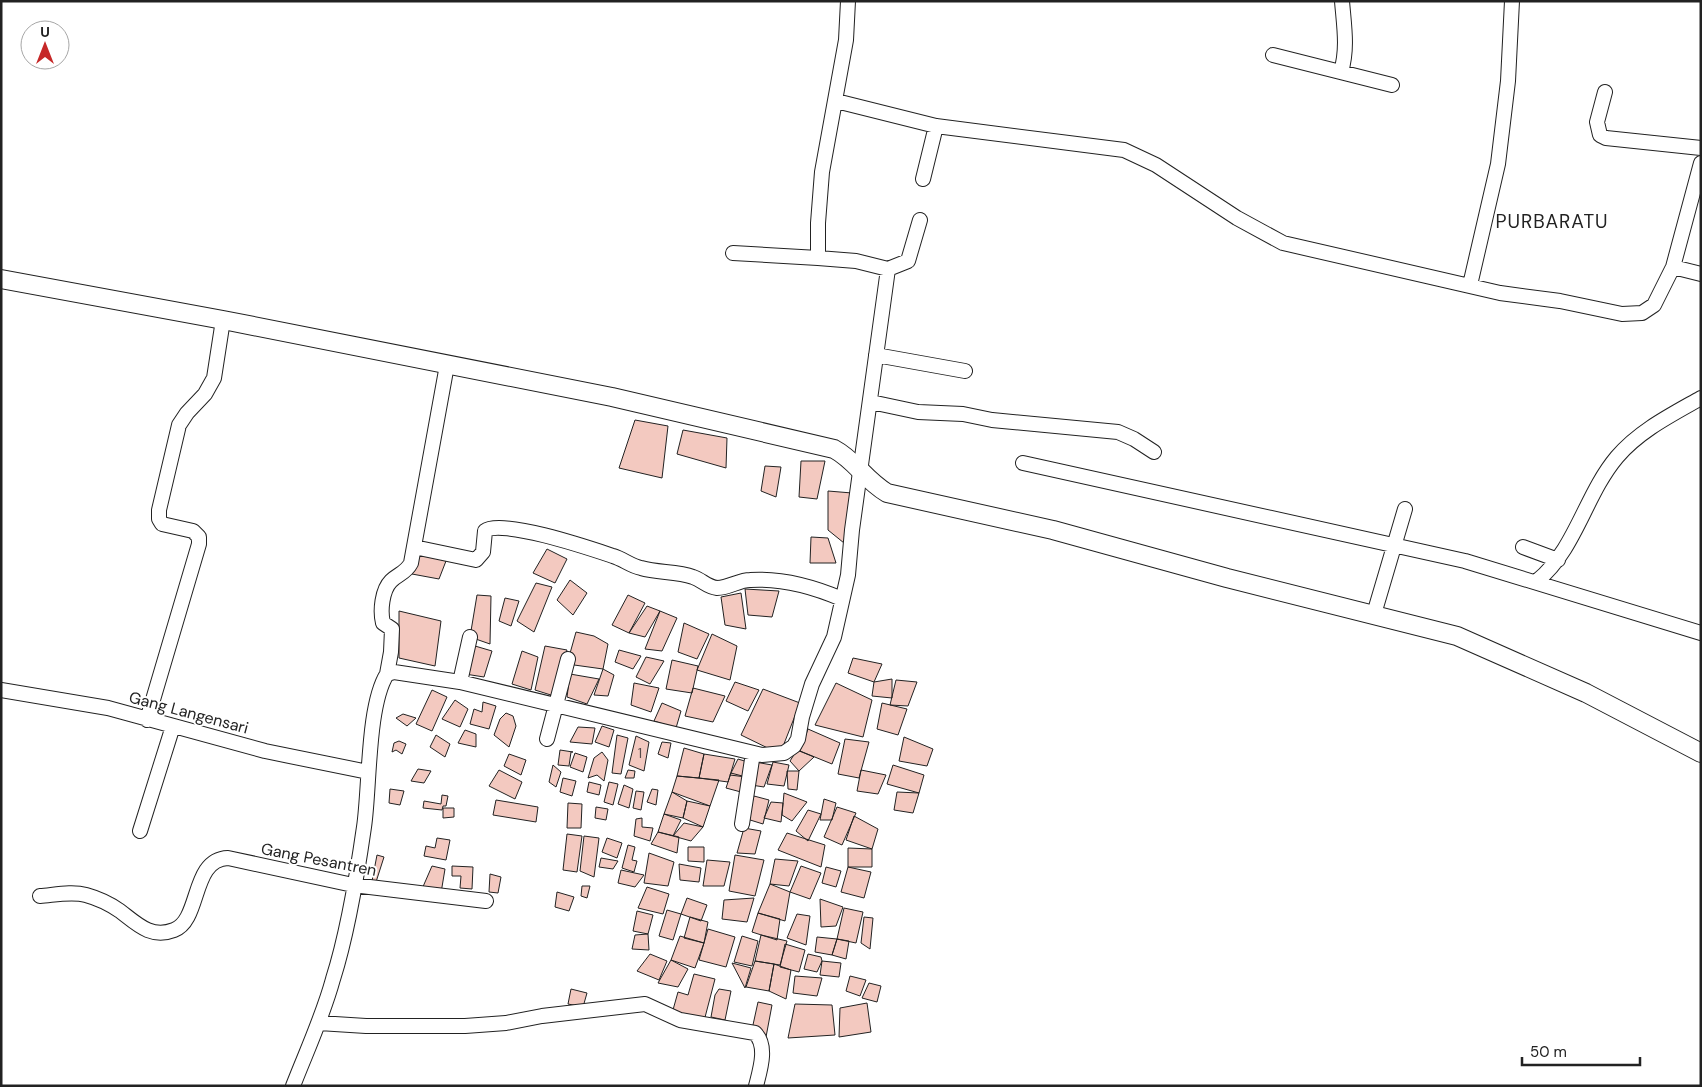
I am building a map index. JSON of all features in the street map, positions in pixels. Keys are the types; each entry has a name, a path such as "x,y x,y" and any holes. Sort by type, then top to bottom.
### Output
{"street":[{"path":"818,258 818,222 822,172 846,40 848,1"},
{"path":"1341,72 1346,40 1342,1"},
{"path":"1470,285 1498,164 1508,81 1512,1"},
{"path":"1273,55 1392,85"},
{"path":"1605,92 1597,122 1600,135 1606,138 1701,148"},
{"path":"836,101 936,126 1124,150 1156,165 1237,218 1283,243 1500,293 1560,301 1622,314 1642,313 1654,305 1674,267 1701,163"},
{"path":"923,179 936,126"},
{"path":"734,253 856,261 888,269 908,261 920,220"},
{"path":"1674,267 1701,274"},
{"path":"387,674 394,672 460,682 753,753 784,753 794,746 798,739 802,717 812,684 834,637 848,575 852,530 888,269"},
{"path":"1,280 223,320 612,397 834,449 851,461 861,473 887,493 1052,530 1227,578 1374,614 1472,641 1586,693 1701,753"},
{"path":"147,720 199,544 199,537 193,532 162,524 159,519 159,510 179,426 187,413 205,394 214,378 223,320"},
{"path":"876,355 965,371"},
{"path":"293,1086 319,1024 344,937 364,828 375,716 391,652 392,629 383,623 382,618 384,596 389,583 408,568 414,547 447,365"},
{"path":"1537,581 1552,570 1552,557 1617,457 1653,426 1701,398"},
{"path":"870,402 918,412 963,414 992,420 1118,432 1134,439 1154,452"},
{"path":"1023,463 1396,540 1537,581 1701,633"},
{"path":"1374,614 1405,509"},
{"path":"414,547 476,560 482,552 485,532 491,528 503,528 560,540 614,556 641,568 694,577 713,587 725,587 748,580 768,581 818,589 842,599"},
{"path":"1524,546 1552,557"},
{"path":"460,682 470,637"},
{"path":"547,739 568,659"},
{"name":"Gang Langensari","path":"1,690 108,708 265,751 368,772"},
{"path":"140,831 173,726"},
{"path":"742,824 753,753"},
{"name":"Gang Pesantren","path":"40,896 83,894 109,904 142,929 154,933 173,931 184,922 207,870 213,862 222,858 353,885 486,901"},
{"path":"319,1024 465,1026 506,1023 542,1016 644,1004 680,1020 755,1033 760,1039 762,1049 756,1086"}],"building":[{"path":"635,420 668,426 662,478 619,468"},
{"path":"683,430 727,438 726,468 677,454"},
{"path":"801,461 825,461 817,499 799,497"},
{"path":"765,466 781,467 776,497 761,491"},
{"path":"828,491 852,493 844,543 828,530"},
{"path":"811,537 828,538 836,563 810,563"},
{"path":"547,549 567,559 555,583 533,573"},
{"path":"417,553 446,561 439,579 412,574"},
{"path":"570,580 587,593 573,615 557,600"},
{"path":"536,583 552,587 534,632 517,621"},
{"path":"745,589 779,591 772,617 748,615"},
{"path":"741,593 746,629 725,625 721,597"},
{"path":"477,595 491,596 490,644 470,637"},
{"path":"628,595 645,603 629,633 612,625"},
{"path":"505,598 519,601 511,626 499,621"},
{"path":"647,606 660,611 645,637 629,633"},
{"path":"399,611 441,621 435,666 399,658"},
{"path":"660,611 677,618 662,651 645,649"},
{"path":"684,623 709,634 697,659 678,652"},
{"path":"576,632 594,636 608,644 603,669 567,664"},
{"path":"712,634 737,646 730,680 697,670"},
{"path":"475,646 492,651 484,677 465,674"},
{"path":"545,646 567,650 554,696 535,690"},
{"path":"619,650 641,656 633,669 615,662"},
{"path":"522,651 538,657 531,690 512,684"},
{"path":"646,657 664,661 650,684 636,677"},
{"path":"853,658 882,664 874,682 848,673"},
{"path":"672,660 698,666 692,693 666,689"},
{"path":"603,669 614,675 608,696 594,695"},
{"path":"570,674 599,679 587,704 567,697"},
{"path":"892,679 892,698 872,696 874,682"},
{"path":"896,680 917,682 908,706 890,705"},
{"path":"735,682 759,690 748,711 726,701"},
{"path":"634,683 659,688 651,712 631,705"},
{"path":"836,683 872,700 863,737 815,725"},
{"path":"693,688 725,696 713,722 685,716"},
{"path":"763,689 800,703 780,754 741,735"},
{"path":"432,690 447,697 432,731 416,724"},
{"path":"455,700 468,709 460,727 442,719"},
{"path":"483,702 496,706 489,729 470,724 474,709 482,712"},
{"path":"662,703 681,711 676,728 654,721"},
{"path":"882,703 907,709 898,735 877,729"},
{"path":"506,713 513,716 516,726 509,747 494,735 500,719"},
{"path":"403,714 416,718 407,726 396,718"},
{"path":"602,726 614,730 609,747 595,742"},
{"path":"578,727 595,728 592,744 570,742"},
{"path":"808,729 840,743 832,764 800,751"},
{"path":"465,730 476,734 476,747 458,743"},
{"path":"436,735 450,744 445,757 430,747"},
{"path":"617,735 628,738 621,774 612,773"},
{"path":"636,736 649,742 644,771 629,765"},
{"path":"904,737 933,749 927,766 899,761"},
{"path":"845,739 869,742 859,778 838,774"},
{"path":"399,741 406,744 402,754 396,750 392,752 394,743"},
{"path":"662,742 671,743 668,758 658,754"},
{"path":"684,748 704,754 699,778 677,776"},
{"path":"560,750 573,752 571,752 569,766 558,765"},
{"path":"797,750 814,757 799,771 790,761"},
{"path":"602,752 608,760 604,781 597,775 588,778 594,758"},
{"path":"575,753 587,757 583,772 570,767"},
{"path":"509,754 526,760 521,775 504,766"},
{"path":"704,754 735,759 728,782 699,778"},
{"path":"738,759 751,763 746,777 730,775"},
{"path":"755,762 772,765 764,787 751,785"},
{"path":"773,762 789,765 784,786 767,784"},
{"path":"553,765 561,772 556,787 549,782"},
{"path":"893,765 924,775 919,793 887,784"},
{"path":"418,769 431,771 424,783 411,781"},
{"path":"499,770 522,782 515,799 489,786"},
{"path":"628,770 635,771 634,778 625,778"},
{"path":"861,770 886,775 878,794 857,791"},
{"path":"787,771 799,771 797,790 788,789"},
{"path":"731,773 746,777 741,792 726,788"},
{"path":"677,776 719,780 710,806 672,792"},
{"path":"563,778 576,781 572,796 560,792"},
{"path":"589,782 601,785 599,795 587,792"},
{"path":"609,782 618,784 613,805 604,802"},
{"path":"624,785 633,789 629,808 618,804"},
{"path":"390,789 404,791 400,805 389,803"},
{"path":"652,789 658,790 656,805 647,802"},
{"path":"636,791 644,792 641,810 633,808"},
{"path":"672,792 687,801 683,818 664,814"},
{"path":"897,792 919,793 913,813 894,810"},
{"path":"784,793 807,802 792,821 782,815"},
{"path":"442,795 448,796 446,806 443,806 442,810 423,808 424,801 441,804"},
{"path":"754,796 769,800 763,824 747,819"},
{"path":"824,799 836,803 832,820 820,820"},
{"path":"496,800 538,807 536,822 493,815"},
{"path":"687,801 710,806 703,827 683,818"},
{"path":"771,802 783,803 781,822 764,818"},
{"path":"568,803 582,804 581,828 567,828"},
{"path":"596,807 608,809 606,820 595,818"},
{"path":"837,807 856,813 842,845 824,837"},
{"path":"443,808 454,808 454,817 443,818"},
{"path":"808,810 821,814 808,841 796,831"},
{"path":"664,814 681,820 673,836 658,832"},
{"path":"854,816 878,829 872,849 846,840"},
{"path":"642,818 642,827 653,828 650,841 634,836 636,819"},
{"path":"684,823 703,827 691,841 673,836"},
{"path":"744,828 761,831 755,854 737,853"},
{"path":"658,832 679,837 677,853 651,844"},
{"path":"787,833 825,845 821,867 778,850"},
{"path":"567,834 582,836 577,872 563,870"},
{"path":"584,836 599,838 594,877 580,871"},
{"path":"437,838 450,840 446,860 424,856 426,846 435,848"},
{"path":"607,838 622,843 617,858 602,852"},
{"path":"628,845 635,847 632,860 637,861 634,872 622,868"},
{"path":"688,847 704,847 704,862 688,861"},
{"path":"848,848 872,849 872,867 848,867"},
{"path":"649,853 674,862 668,886 644,883"},
{"path":"377,855 384,857 376,882 372,881"},
{"path":"735,855 764,860 755,896 729,891"},
{"path":"601,858 618,861 613,869 599,867"},
{"path":"775,859 798,861 789,886 770,884"},
{"path":"707,860 730,862 724,886 703,886"},
{"path":"679,864 701,868 699,882 680,880"},
{"path":"432,866 445,869 441,893 422,889"},
{"path":"452,866 473,867 472,889 460,888 461,876 452,876"},
{"path":"801,866 821,873 810,899 790,892"},
{"path":"826,867 841,871 836,887 822,883"},
{"path":"848,867 871,872 864,898 841,892"},
{"path":"621,870 644,875 635,887 618,883"},
{"path":"490,874 501,877 498,893 489,892"},
{"path":"770,884 790,892 785,921 758,913"},
{"path":"582,886 590,886 587,898 581,896"},
{"path":"647,887 669,894 663,914 638,908"},
{"path":"557,892 574,897 569,911 555,907"},
{"path":"687,898 707,905 701,921 681,914"},
{"path":"754,898 747,922 722,919 724,900"},
{"path":"820,899 843,907 836,926 821,927"},
{"path":"844,908 863,912 856,943 837,939"},
{"path":"667,910 681,914 673,940 659,936"},
{"path":"637,911 653,915 648,934 633,931"},
{"path":"758,913 780,919 777,940 752,932"},
{"path":"797,914 810,916 806,945 787,938"},
{"path":"690,917 708,922 704,943 684,938"},
{"path":"864,917 873,918 870,949 861,943"},
{"path":"708,929 735,937 726,967 699,960"},
{"path":"648,934 649,950 632,949 635,935"},
{"path":"761,935 787,941 780,965 755,961"},
{"path":"680,936 704,943 695,968 671,960"},
{"path":"742,936 758,941 752,966 734,962"},
{"path":"817,937 837,939 832,955 815,952"},
{"path":"837,939 849,941 846,959 832,955"},
{"path":"785,944 805,950 799,972 780,967"},
{"path":"650,954 667,961 659,980 637,971"},
{"path":"808,954 821,957 822,961 817,972 804,969"},
{"path":"671,960 688,969 678,987 658,983"},
{"path":"755,961 774,964 769,991 746,987"},
{"path":"822,961 841,963 839,977 820,975"},
{"path":"732,963 751,968 745,988"},
{"path":"774,964 791,970 786,999 769,991"},
{"path":"694,974 715,979 703,1025 671,1017 678,992 688,995"},
{"path":"795,976 822,978 817,996 793,993"},
{"path":"850,976 866,980 860,996 846,991"},
{"path":"869,983 881,986 877,1002 862,998"},
{"path":"571,989 587,993 583,1007 568,1004"},
{"path":"719,989 731,991 725,1020 711,1017 715,995"},
{"path":"758,1002 772,1005 766,1037 751,1034"},
{"path":"867,1003 871,1032 839,1037 840,1008"},
{"path":"795,1004 832,1005 835,1035 788,1038"}],"district":[{"name":"PURBARATU","path":"1552,221"}]}
